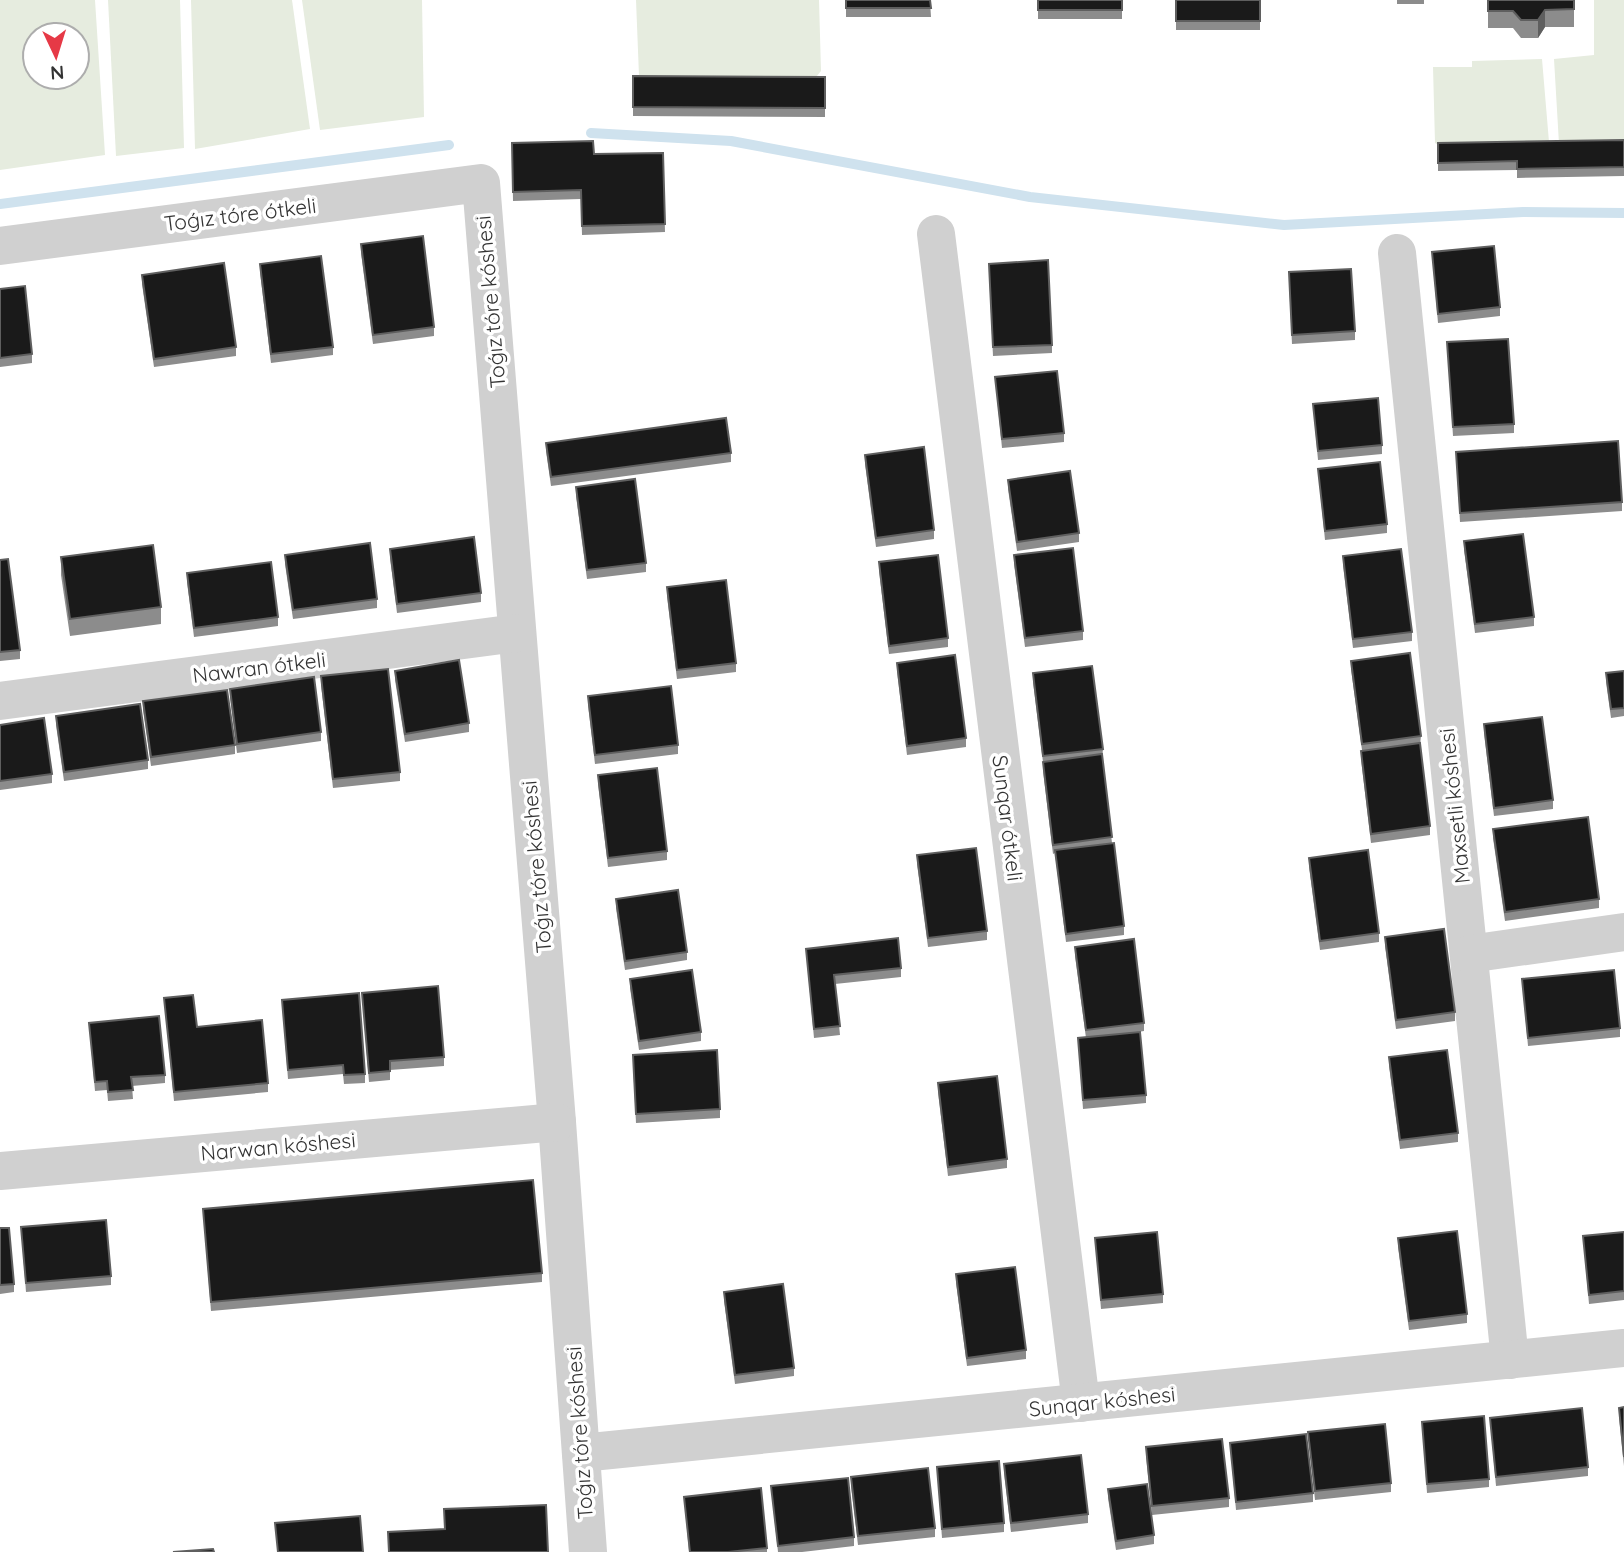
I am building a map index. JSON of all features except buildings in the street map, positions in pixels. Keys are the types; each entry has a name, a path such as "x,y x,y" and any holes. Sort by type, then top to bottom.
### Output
{"street":[{"name":"Toǵız tóre ótkeli","path":"0,246 481,183"},
{"name":"Toǵız tóre kóshesi","path":"481,183 557,1122 587,1552"},
{"name":"Sunqar ótkeli","path":"936,234 1081,1403"},
{"name":"Maxsetli kóshesi","path":"1397,253 1510,1360"},
{"name":"Nawran ótkeli","path":"0,701 517,633"},
{"path":"1469,954 1624,932"},
{"name":"Narwan kóshesi","path":"0,1171 557,1122"},
{"name":"Sunqar kóshesi","path":"581,1453 1624,1348"}],"shaded area":[{"path":"0,0 95,0 105,155 0,170"},
{"path":"108,0 180,0 184,148 116,156"},
{"path":"191,0 292,0 310,129 195,149"},
{"path":"302,0 422,0 424,117 320,130"},
{"path":"636,0 819,0 821,71 816,77 643,80 639,76"},
{"path":"1594,0 1624,0 1624,143 1559,144 1554,59 1594,55"},
{"path":"1542,59 1549,142 1440,146 1435,143 1433,67 1472,67 1472,61"}],"waterway":[{"path":"591,133 731,141 1030,197 1284,225 1523,212 1624,213"},
{"path":"0,204 449,145"}]}
